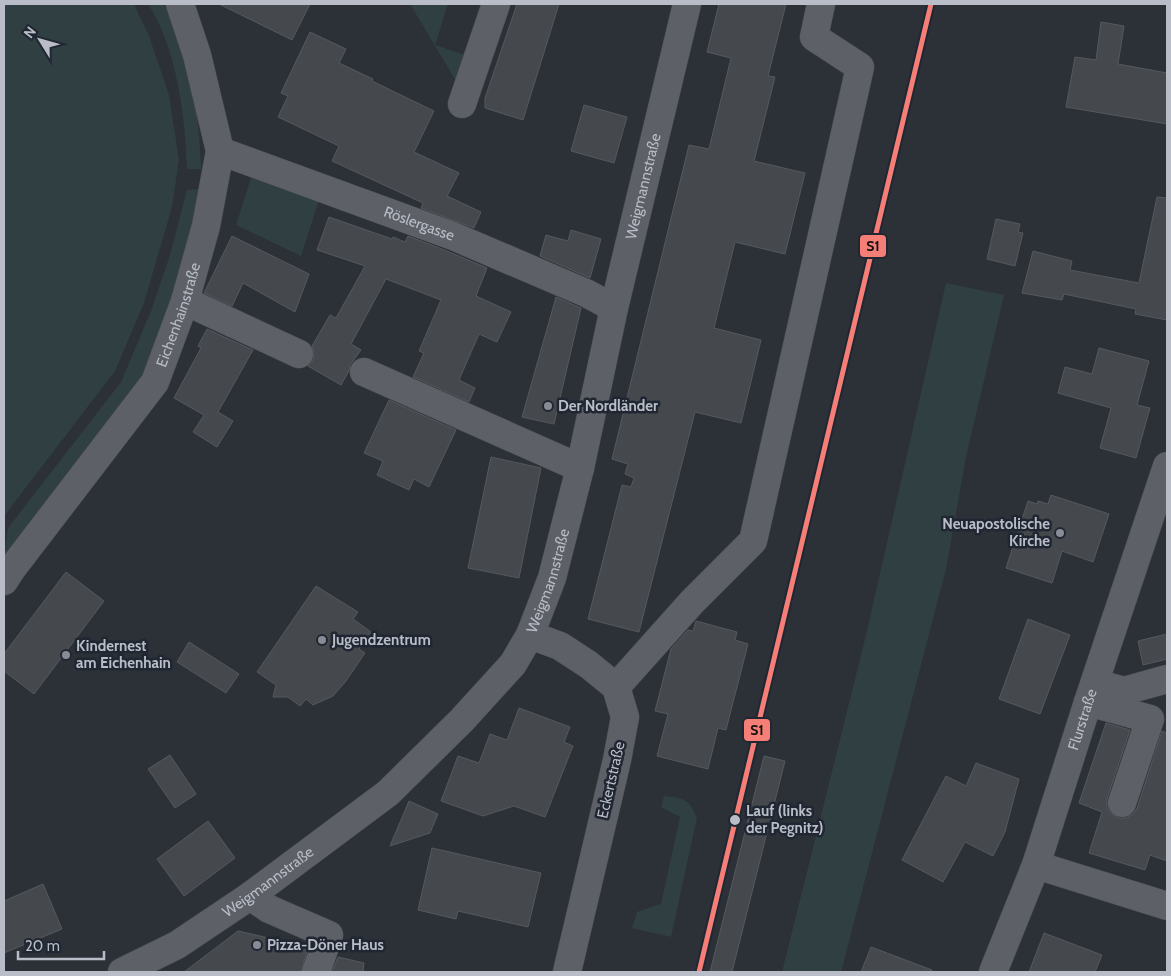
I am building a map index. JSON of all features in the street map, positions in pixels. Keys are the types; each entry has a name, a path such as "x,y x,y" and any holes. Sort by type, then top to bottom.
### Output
{"street":[{"name":"Eichenhainstraße","path":"4,581 155,382 185,301 206,226 220,151 197,55 180,4"},
{"path":"462,104 496,4"},
{"name":"Weigmannstraße","path":"122,972 177,945 250,896 388,793 462,720 513,664 530,636 552,578 580,468 614,308 687,4"},
{"path":"530,636 560,646 589,665 616,687 692,602 753,541 860,67 814,37 821,4"},
{"name":"Röslergasse","path":"220,151 453,236 586,293 614,308"},
{"path":"185,301 298,354"},
{"path":"364,372 580,468"},
{"name":"Flurstraße","path":"993,972 1036,865 1092,692 1156,529 1167,466"},
{"path":"1092,692 1124,691 1167,679"},
{"name":"Eckertstraße","path":"566,972 617,760 625,717 616,687"},
{"path":"1092,692 1150,719 1122,804"},
{"path":"1036,865 1167,906"},
{"path":"250,896 269,909 329,935 316,972"}],"shaded area":[{"path":"4,4 134,4 149,36 169,95 179,160 172,207 144,303 115,371 4,516"},
{"path":"148,4 164,4 186,58 195,100 201,169 187,169 184,127 173,62 158,22"},
{"path":"410,4 448,4 435,45 465,55 456,81"},
{"path":"258,177 319,200 301,256 236,225 251,178"},
{"path":"199,189 191,237 182,269 158,341 140,383 4,557 8,528 121,382 151,311 170,255 187,190"},
{"path":"946,283 1004,295 966,457 946,569 841,972 782,972 866,635"},
{"path":"664,796 682,799 689,803 697,818 671,937 632,928 637,912 661,904 680,817 661,807"}],"building":[{"path":"219,4 310,4 292,40"},
{"path":"517,4 559,4 523,120 485,108 485,98"},
{"path":"719,4 786,4 768,76 775,77 754,161 805,173 785,254 735,242 714,328 761,340 741,423 695,412 639,632 588,619 622,485 631,487 634,478 625,474 628,464 612,459 689,145 709,149 731,58 707,52"},
{"path":"1101,22 1124,26 1118,64 1167,73 1167,124 1066,107 1075,57 1096,60"},
{"path":"310,32 346,49 339,63 434,111 414,152 459,173 447,196 481,212 474,228 421,208 423,203 332,161 339,146 278,117 288,96 281,93"},
{"path":"584,105 627,117 614,163 571,151"},
{"path":"1157,197 1167,198 1167,320 1135,314 1136,309 1064,294 1062,300 1022,293 1033,251 1072,261 1070,270 1139,283"},
{"path":"329,217 392,239 393,237 405,242 408,236 487,268 476,296 511,312 497,342 479,334 459,380 475,388 469,402 413,377 424,353 419,351 441,300 386,279 351,344 361,350 350,365 349,371 341,385 308,366 313,360 314,352 312,346 330,315 336,318 365,266 317,250"},
{"path":"996,219 1020,224 1018,232 1023,233 1015,266 987,259"},
{"path":"571,230 601,239 590,278 540,256 546,235 568,241"},
{"path":"232,236 309,274 295,312 243,283 232,306 204,293"},
{"path":"556,297 581,308 554,424 522,417"},
{"path":"207,329 253,350 218,412 233,421 217,447 193,432 204,415 174,398 201,348 198,346"},
{"path":"1099,348 1149,361 1137,405 1150,408 1136,458 1100,448 1111,408 1058,393 1065,367 1092,374"},
{"path":"389,400 456,430 429,487 414,479 409,490 377,475 383,461 364,453"},
{"path":"491,457 541,468 519,578 468,568"},
{"name":"Neuapostolische Kirche","path":"1051,495 1109,514 1093,562 1062,551 1052,583 1006,568 1028,501 1037,504 1038,501 1048,504"},
{"path":"66,572 104,601 34,694 4,671 4,654"},
{"name":"Jugendzentrum","path":"316,586 358,612 353,619 371,632 359,649 365,653 333,696 313,705 306,699 300,706 288,697 273,697 276,685 257,672"},
{"path":"1028,619 1070,635 1040,714 999,699"},
{"path":"696,621 737,632 735,640 748,644 726,730 718,728 708,769 657,756 668,714 655,711 671,649 688,630 693,631"},
{"path":"1167,634 1167,659 1143,665 1138,641"},
{"path":"189,642 239,674 226,693 177,662"},
{"path":"519,708 570,727 564,742 573,746 545,817 514,806 483,816 441,801 458,756 479,763 490,734 507,740"},
{"path":"1106,723 1130,730 1107,799 1107,807 1110,813 1118,818 1126,818 1133,814 1137,808 1162,731 1167,733 1167,861 1150,855 1145,870 1089,853 1102,812 1079,803"},
{"path":"170,755 196,794 175,808 148,769"},
{"path":"764,756 785,761 732,972 710,972"},
{"path":"976,763 1019,779 1005,832 993,856 965,842 943,882 902,860 946,776 966,786"},
{"path":"409,801 438,814 430,833 390,846"},
{"path":"208,821 235,858 184,896 157,859"},
{"path":"432,848 541,873 528,927 458,911 456,919 418,910"},
{"path":"43,884 62,929 4,953 4,901"},
{"path":"238,931 308,947 301,972 184,972"},
{"path":"1044,933 1102,955 1095,972 1029,972"},
{"path":"871,947 932,970 931,972 861,972"},
{"path":"338,957 364,963 363,972 332,972"}],"transit line":[{"name":"S1","path":"699,972 931,4"}],"place":[{"name":"Der Nordländer","path":"548,406"},
{"name":"Neuapostolische Kirche","path":"1060,533"},
{"name":"Jugendzentrum","path":"322,640"},
{"name":"Kindernest am Eichenhain","path":"66,655"},
{"name":"Lauf (links der Pegnitz)","path":"735,820"},
{"name":"Pizza-Döner Haus","path":"257,945"}]}
